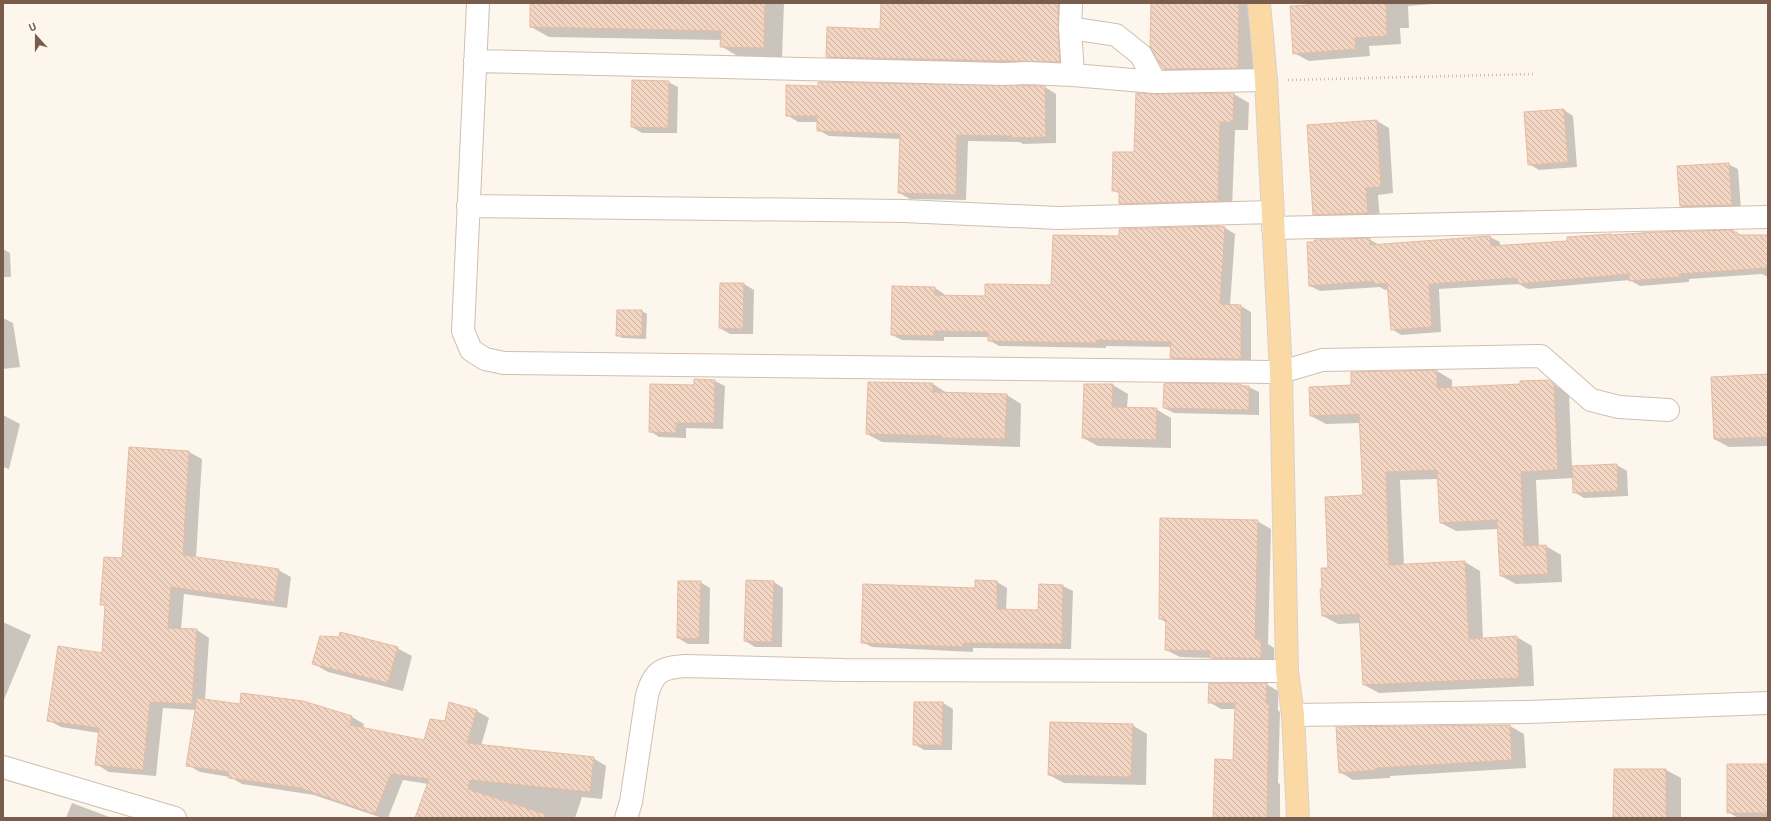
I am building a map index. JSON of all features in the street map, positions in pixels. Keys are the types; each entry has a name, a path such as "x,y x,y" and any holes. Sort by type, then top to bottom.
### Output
{"main road":[{"path":"1259,3 1266,80 1281,372 1287,671 1292,715 1298,818"}],"street":[{"path":"478,3 463,331 471,350 485,359 504,362 1281,372 1322,360 1541,356 1591,400 1619,407 1668,410"},
{"path":"1071,3 1070,28 1073,75"},
{"path":"1070,28 1116,35 1141,55 1155,82"},
{"path":"475,61 1073,75 1155,82 1266,80"},
{"path":"468,206 904,212 1058,218 1273,220 1768,217"},
{"path":"626,818 631,802 647,695 651,680 660,672 668,668 1287,671"},
{"path":"1292,715 1528,712 1768,703"},
{"path":"3,767 175,818"}],"path":[{"path":"1266,80 1535,74"}],"building":[{"path":"530,3 765,3 764,48 720,47 721,31 530,27"},
{"path":"881,3 1058,3 1060,62 826,57 827,27 880,29"},
{"path":"1151,3 1239,3 1238,68 1163,69 1150,47"},
{"path":"1308,3 1386,3 1387,36 1355,38 1356,49 1293,54 1290,6 1308,5"},
{"path":"632,80 669,81 668,128 631,127"},
{"path":"818,82 1045,86 1046,137 1011,138 1011,136 957,135 956,195 898,193 900,134 817,131 817,116 786,116 786,85 818,86"},
{"path":"1136,93 1234,93 1233,122 1220,122 1218,201 1119,204 1119,191 1112,191 1113,152 1134,152"},
{"path":"1564,109 1568,162 1528,165 1524,112"},
{"path":"1377,120 1381,187 1366,188 1368,213 1313,215 1307,125"},
{"path":"1729,163 1732,205 1680,206 1677,166"},
{"path":"1225,227 1220,304 1241,305 1241,359 1170,358 1171,342 1096,340 1096,343 988,341 988,332 934,331 934,336 891,335 892,286 935,287 935,295 985,296 985,284 1051,285 1053,235 1119,236 1119,229"},
{"path":"1733,230 1733,232 1737,232 1738,235 1768,235 1768,268 1679,274 1680,277 1629,281 1629,274 1518,284 1517,278 1429,284 1432,327 1391,330 1387,283 1374,284 1374,281 1309,286 1307,242 1314,242 1314,240 1370,238 1370,245 1490,236 1491,246 1567,241 1567,237 1611,234"},
{"path":"720,283 744,283 743,329 719,328"},
{"path":"617,310 642,310 642,336 616,336"},
{"path":"1437,370 1437,388 1520,384 1520,381 1549,380 1554,384 1558,470 1521,472 1524,546 1546,545 1548,574 1500,576 1497,520 1440,523 1437,470 1386,472 1389,565 1465,561 1469,639 1517,636 1519,678 1363,685 1359,614 1322,616 1320,589 1322,589 1321,568 1328,568 1325,497 1363,495 1359,414 1310,416 1309,387 1351,385 1351,372"},
{"path":"1768,374 1768,437 1714,439 1711,377"},
{"path":"694,379 715,380 714,423 676,423 676,433 649,432 650,384 694,385"},
{"path":"868,382 933,383 933,392 1007,394 1005,439 942,438 942,436 866,434"},
{"path":"1084,384 1113,384 1112,407 1157,408 1156,440 1082,438"},
{"path":"1164,384 1241,384 1241,386 1249,386 1249,410 1163,408"},
{"path":"129,447 189,451 183,555 279,569 274,602 171,587 168,628 197,629 192,704 150,702 143,770 95,765 99,728 47,721 58,646 102,653 105,605 100,605 104,557 122,558"},
{"path":"1617,464 1618,491 1573,493 1572,466"},
{"path":"1160,518 1258,520 1255,639 1261,639 1261,658 1210,658 1210,651 1165,650 1166,619 1159,619"},
{"path":"746,580 774,581 772,642 744,641"},
{"path":"975,580 997,581 997,609 1038,610 1039,584 1063,585 1062,644 964,643 963,647 861,643 863,584 975,588"},
{"path":"678,581 701,581 699,639 677,638"},
{"path":"340,632 398,647 388,683 312,664 320,636 339,637"},
{"path":"1209,683 1267,683 1266,704 1269,704 1267,818 1213,818 1215,759 1233,760 1235,703 1208,703"},
{"path":"241,693 303,701 352,716 350,725 424,740 430,719 445,721 449,702 477,710 467,743 594,757 590,792 470,780 468,789 545,814 544,818 415,818 429,779 391,774 375,814 300,788 228,778 229,772 186,766 197,698 240,704"},
{"path":"914,702 943,702 942,745 913,745"},
{"path":"1050,722 1133,724 1131,777 1048,775"},
{"path":"1510,725 1512,760 1377,768 1377,770 1339,773 1336,727"},
{"path":"1727,764 1768,764 1768,813 1727,813"},
{"path":"1614,769 1666,769 1666,818 1613,818"}]}
